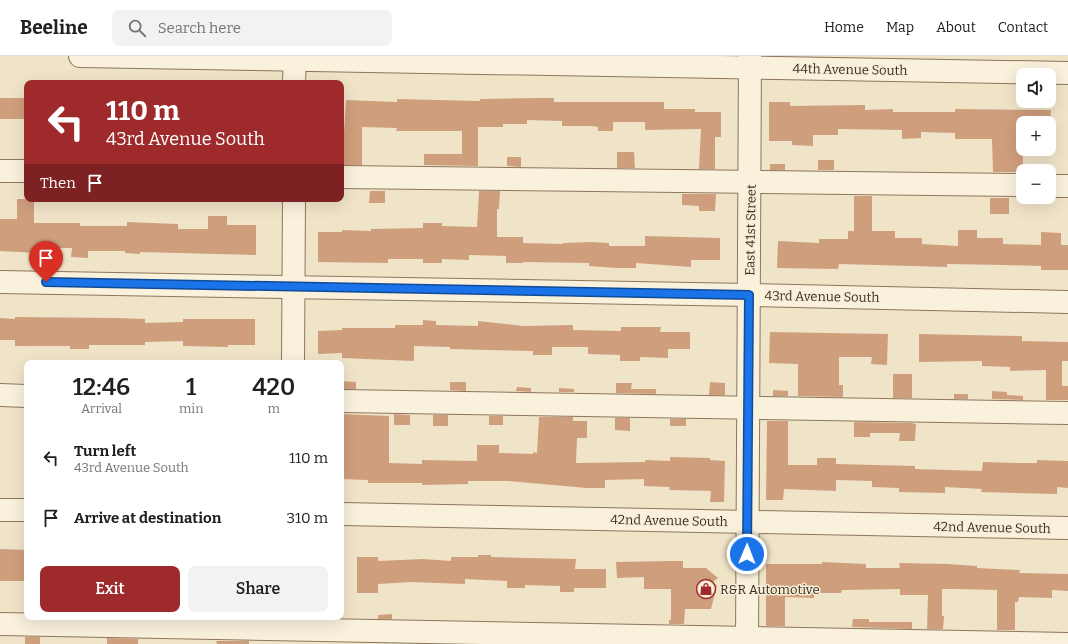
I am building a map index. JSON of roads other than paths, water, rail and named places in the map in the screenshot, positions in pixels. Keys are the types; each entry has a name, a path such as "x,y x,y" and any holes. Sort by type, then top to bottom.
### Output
{"street":[{"name":"44th Avenue South","path":"80,56 750,61 1068,73"},
{"path":"294,80 295,58"},
{"name":"East 41st Street","path":"747,641 750,61"},
{"path":"0,171 24,171"},
{"path":"344,177 1016,185"},
{"path":"1056,186 1068,186"},
{"path":"293,360 294,202"},
{"name":"43rd Avenue South","path":"0,282 293,286 1068,302"},
{"path":"0,395 24,396"},
{"path":"344,401 1068,413"},
{"path":"0,510 24,510"},
{"name":"42nd Avenue South","path":"344,514 1068,528"},
{"path":"0,624 747,641 1068,644"}],"place":[{"name":"R&R Automotive","path":"706,589"}]}
